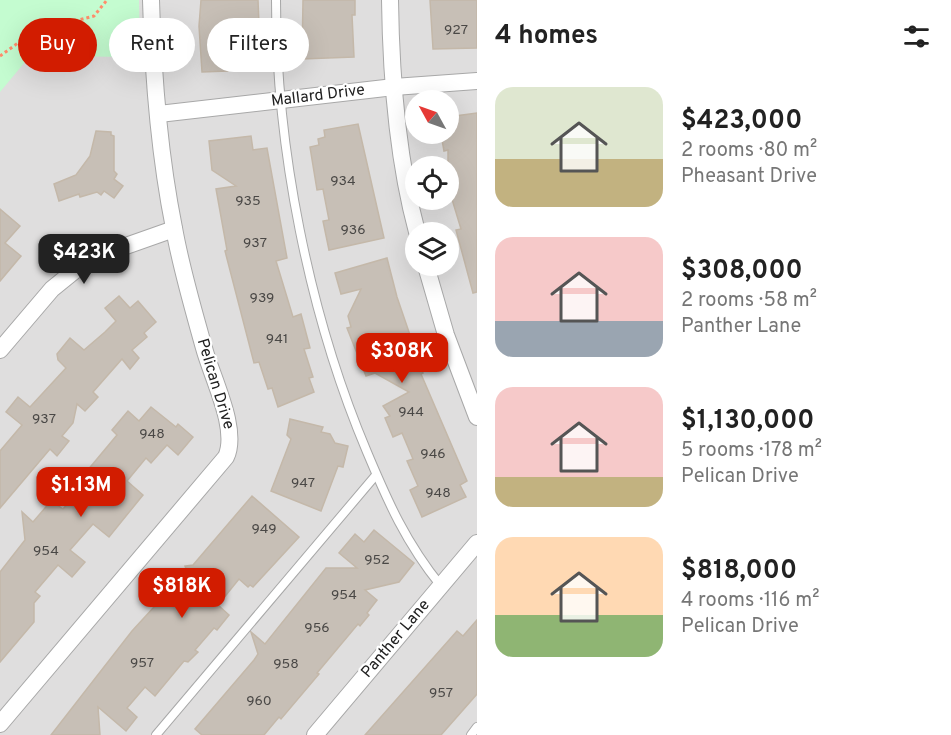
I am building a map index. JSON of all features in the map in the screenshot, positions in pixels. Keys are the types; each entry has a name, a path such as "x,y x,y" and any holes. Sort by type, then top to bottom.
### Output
{"street":[{"name":"Pelican Drive","path":"0,724 226,457 230,448 229,428 210,369 174,229 164,168 152,53 151,0"},
{"path":"390,0 394,87 404,172 415,222"},
{"name":"Mallard Drive","path":"159,114 394,87 477,81"},
{"path":"0,350 52,289 88,259 174,229"},
{"path":"429,276 446,335 477,417"},
{"name":"Panther Lane","path":"315,735 477,543"}],"lane":[{"path":"276,0 276,67 280,100 316,307 350,411 394,518 420,560 441,586"},
{"path":"156,735 376,475"},
{"path":"471,735 477,727"}],"path":[{"path":"0,56 33,32 94,16 107,0"}],"shaded area":[{"path":"0,0 477,0 477,735 0,735"}],"green space":[{"path":"0,0 139,0 139,18 109,18 109,57 97,57 97,18 18,18 18,70 0,92"}],"building":[{"path":"201,0 258,0 259,18 207,18 207,72 202,72 199,26"},
{"path":"303,0 355,0 355,15 352,15 354,57 309,59 309,18 303,18"},
{"path":"430,0 477,0 477,48 433,49"},
{"path":"477,113 477,292 473,293 459,241 459,229 461,229 455,210 459,210 459,156 448,156 448,150 444,151 443,144 459,144 459,115"},
{"path":"358,124 384,238 329,250 323,221 329,220 323,189 317,190 310,147 319,145 318,139 325,137 324,130"},
{"path":"96,131 111,132 114,136 114,171 117,174 114,179 123,186 114,198 104,191 101,195 97,192 80,197 79,194 59,201 54,184 76,175 90,156"},
{"path":"251,136 253,150 267,148 287,258 276,261 293,317 301,314 310,348 304,349 313,377 309,378 314,392 278,407 272,388 268,389 259,362 254,363 225,251 227,250 216,189 236,186 212,170 209,141"},
{"path":"0,209 20,226 5,243 21,256 0,281"},
{"path":"387,258 397,297 423,373 421,374 467,481 460,485 466,497 422,517 410,490 418,486 407,461 413,459 402,433 393,437 385,418 390,416 383,406 409,392 375,373 366,376 347,328 351,327 348,316 361,289 341,294 335,273"},
{"path":"119,296 130,308 138,301 156,322 144,333 147,337 132,350 139,358 130,369 122,359 93,392 98,397 85,411 77,404 73,423 62,436 69,441 57,456 50,449 0,508 0,451 22,425 6,412 18,397 30,407 66,368 58,360 57,354 70,338 84,350 116,321 105,308"},
{"path":"151,407 176,427 178,424 193,437 178,455 167,445 151,463 146,458 127,481 143,495 109,537 93,524 70,550 85,562 72,577 58,565 35,592 40,596 34,603 34,622 0,662 0,572 25,540 22,512 33,522 51,501 63,509 87,481 82,477 117,435 112,430 128,411 139,421"},
{"path":"290,419 323,427 321,432 330,434 335,443 348,446 343,467 338,466 321,511 271,491 291,439 287,435"},
{"path":"252,496 299,537 253,587 250,585 248,587 239,579 218,605 229,615 217,630 214,628 195,650 198,652 188,662 184,661 155,696 145,687 127,708 137,717 126,731 98,707 100,735 51,735 132,631 187,571 185,566 193,565"},
{"path":"374,530 414,563 399,582 365,590 377,600 367,613 369,615 360,626 358,624 281,719 279,717 264,735 202,735 195,729 258,654 251,632 265,644 326,568 357,568 339,553 355,534 364,542"},
{"path":"477,620 477,694 441,735 365,735 457,631 463,636"}]}
